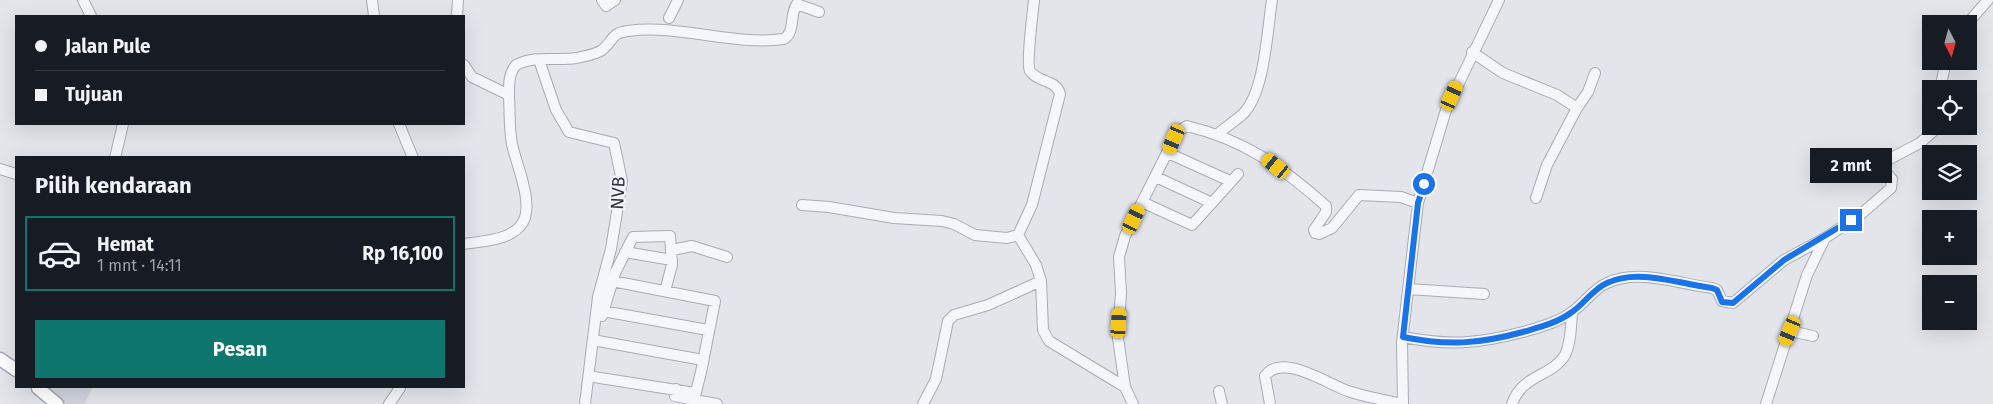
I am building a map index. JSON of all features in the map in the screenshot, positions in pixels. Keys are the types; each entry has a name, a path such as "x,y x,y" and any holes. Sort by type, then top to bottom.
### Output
{"main road":[{"path":"0,359 15,369"},
{"path":"38,388 57,404"}],"street":[{"path":"83,0 90,15"},
{"path":"372,0 374,15"},
{"path":"457,15 458,0"},
{"path":"602,0 606,6 615,0"},
{"path":"669,18 678,0"},
{"path":"802,205 829,207 894,218 942,221 954,224 975,235 1007,238 1018,235 1032,206 1060,94 1055,85 1034,75 1028,66 1034,0"},
{"path":"1218,133 1243,114 1251,102 1260,76 1272,0"},
{"path":"1270,404 1265,376 1274,369 1284,368 1306,371 1347,391 1403,404 1403,337 1418,203 1446,110 1472,52 1499,0"},
{"path":"1975,15 1988,0"},
{"path":"465,244 508,234 523,222 526,215 524,189 511,135 509,95 512,69 521,62 589,56 600,51 614,34 633,30 662,30 729,40 784,39 790,32 795,5 802,4 819,12"},
{"path":"1472,52 1503,73 1557,95 1577,108"},
{"name":"NVB","path":"539,60 556,110 569,132 614,143 622,181 611,249 598,297 586,400"},
{"path":"465,66 472,77 509,95"},
{"path":"1536,198 1547,165 1577,108 1588,92 1595,73"},
{"path":"115,156 122,125"},
{"path":"399,125 412,156"},
{"path":"1134,404 1125,386 1118,338 1121,293 1120,257 1126,236 1178,131 1188,126 1218,133 1265,157 1298,180 1326,206 1326,212 1314,230 1315,233 1319,234 1332,228 1359,195 1401,197 1418,203"},
{"path":"1878,165 1920,143 1929,135"},
{"path":"1142,202 1192,225 1234,178 1168,153"},
{"path":"1403,337 1436,344 1481,342 1538,328 1572,312 1607,283 1638,278 1712,288 1717,290 1722,302 1733,303 1784,260 1824,238 1860,214 1891,188 1892,178 1878,165 1864,161"},
{"path":"0,169 15,174"},
{"path":"1156,177 1212,203"},
{"path":"1018,235 1036,265 1041,281 1043,330 1049,342 1125,386"},
{"path":"586,400 594,377 603,311 612,281 633,237 670,236 672,255 665,291"},
{"path":"1766,404 1770,384 1790,331 1807,275 1824,238"},
{"path":"625,252 672,255 692,246 727,257"},
{"path":"612,281 715,302 694,396"},
{"path":"922,404 936,378 948,322 954,315 988,305 1041,281"},
{"path":"1408,289 1484,294"},
{"path":"603,311 708,330"},
{"path":"1512,404 1522,386 1560,361 1566,352 1572,312"},
{"path":"1790,331 1813,336"},
{"path":"598,341 703,360"},
{"path":"594,377 675,397 694,396 717,404"},
{"path":"389,404 400,388"},
{"path":"1219,391 1222,404"}],"shaded area":[{"path":"42,388 92,388 85,404 66,404"}],"route":[{"path":"1424,184 1418,203 1403,337 1436,344 1481,342 1538,328 1572,312 1607,283 1621,279 1667,280 1712,288 1717,290 1722,302 1733,303 1784,260 1830,235 1851,220"}]}
